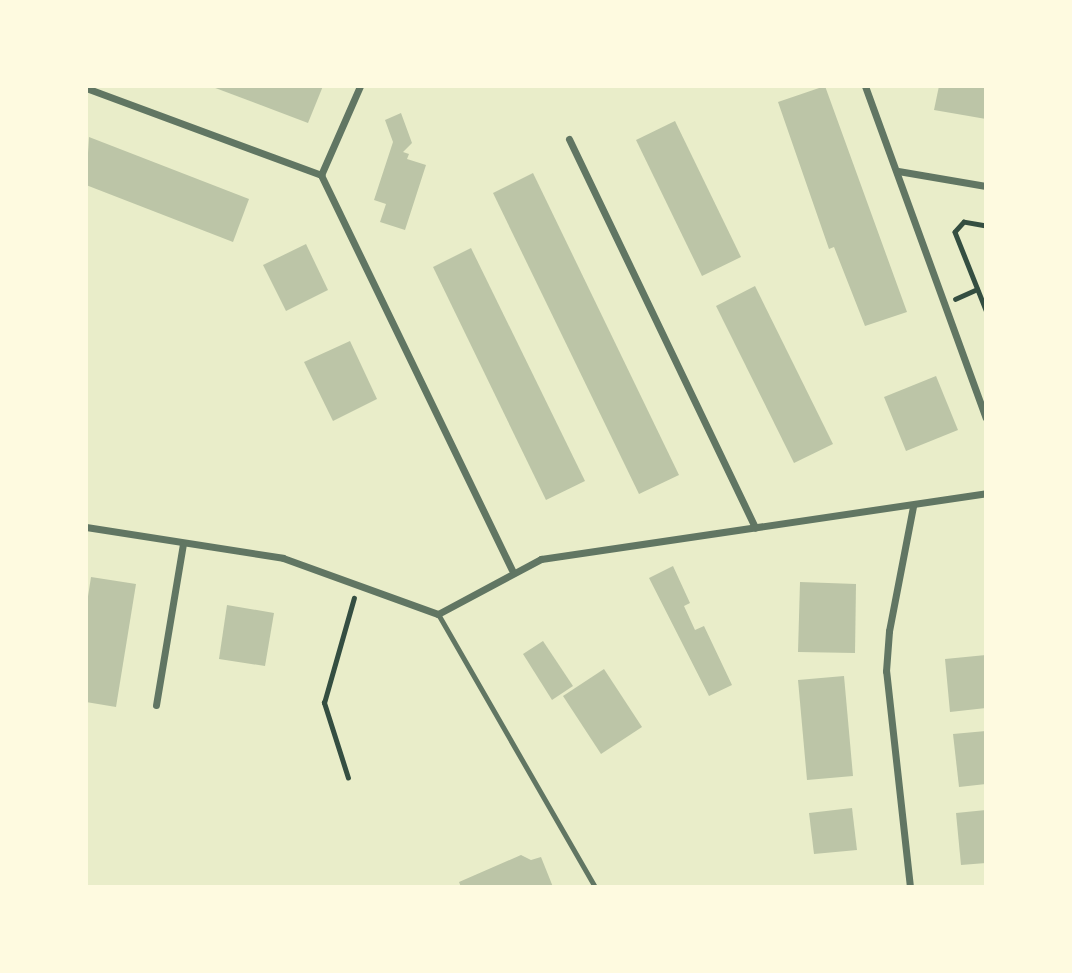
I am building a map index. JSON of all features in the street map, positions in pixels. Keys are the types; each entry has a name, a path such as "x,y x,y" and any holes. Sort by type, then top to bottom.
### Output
{"street":[{"path":"321,175 360,86"},
{"path":"865,86 986,418"},
{"path":"86,88 321,175 513,572"},
{"path":"569,139 755,528"},
{"path":"898,171 986,186"},
{"path":"86,527 283,558 438,614 478,596 513,572 541,559 913,506 986,493"},
{"path":"910,887 886,671 889,631 913,506"},
{"path":"156,705 183,544"}],"lane":[{"path":"438,614 595,887"}],"path":[{"path":"986,226 964,222 955,232 986,310"},
{"path":"945,304 977,289"},
{"path":"348,778 324,704 357,586"}],"building":[{"path":"210,86 323,86 308,123"},
{"path":"825,86 907,312 865,326 834,247 829,249 778,102"},
{"path":"939,86 986,86 986,119 934,110"},
{"path":"401,113 412,143 403,152 409,154 407,159 426,165 405,230 380,222 386,204 374,200 393,142 385,120"},
{"path":"675,121 741,257 702,276 636,140"},
{"path":"89,137 249,199 233,242 86,185"},
{"path":"533,173 679,475 639,494 493,193"},
{"path":"306,244 328,290 286,311 263,265"},
{"path":"471,248 585,481 546,500 433,267"},
{"path":"755,286 833,444 794,463 716,306"},
{"path":"350,341 377,399 333,421 304,362"},
{"path":"936,376 958,430 906,451 884,397"},
{"path":"673,566 690,603 684,606 695,630 704,626 732,685 709,696 649,578"},
{"path":"91,577 136,584 116,707 86,702 86,609"},
{"path":"800,582 856,584 855,653 798,652"},
{"path":"227,605 274,613 265,666 219,659"},
{"path":"543,641 573,686 552,700 523,654"},
{"path":"986,655 986,708 950,712 945,659"},
{"path":"604,669 642,727 601,754 563,696"},
{"path":"844,676 853,776 807,780 798,680"},
{"path":"986,731 986,784 959,787 953,734"},
{"path":"852,808 857,850 814,854 809,813"},
{"path":"986,810 986,863 961,865 956,813"},
{"path":"521,855 531,860 541,857 553,887 461,887 459,882"}]}
